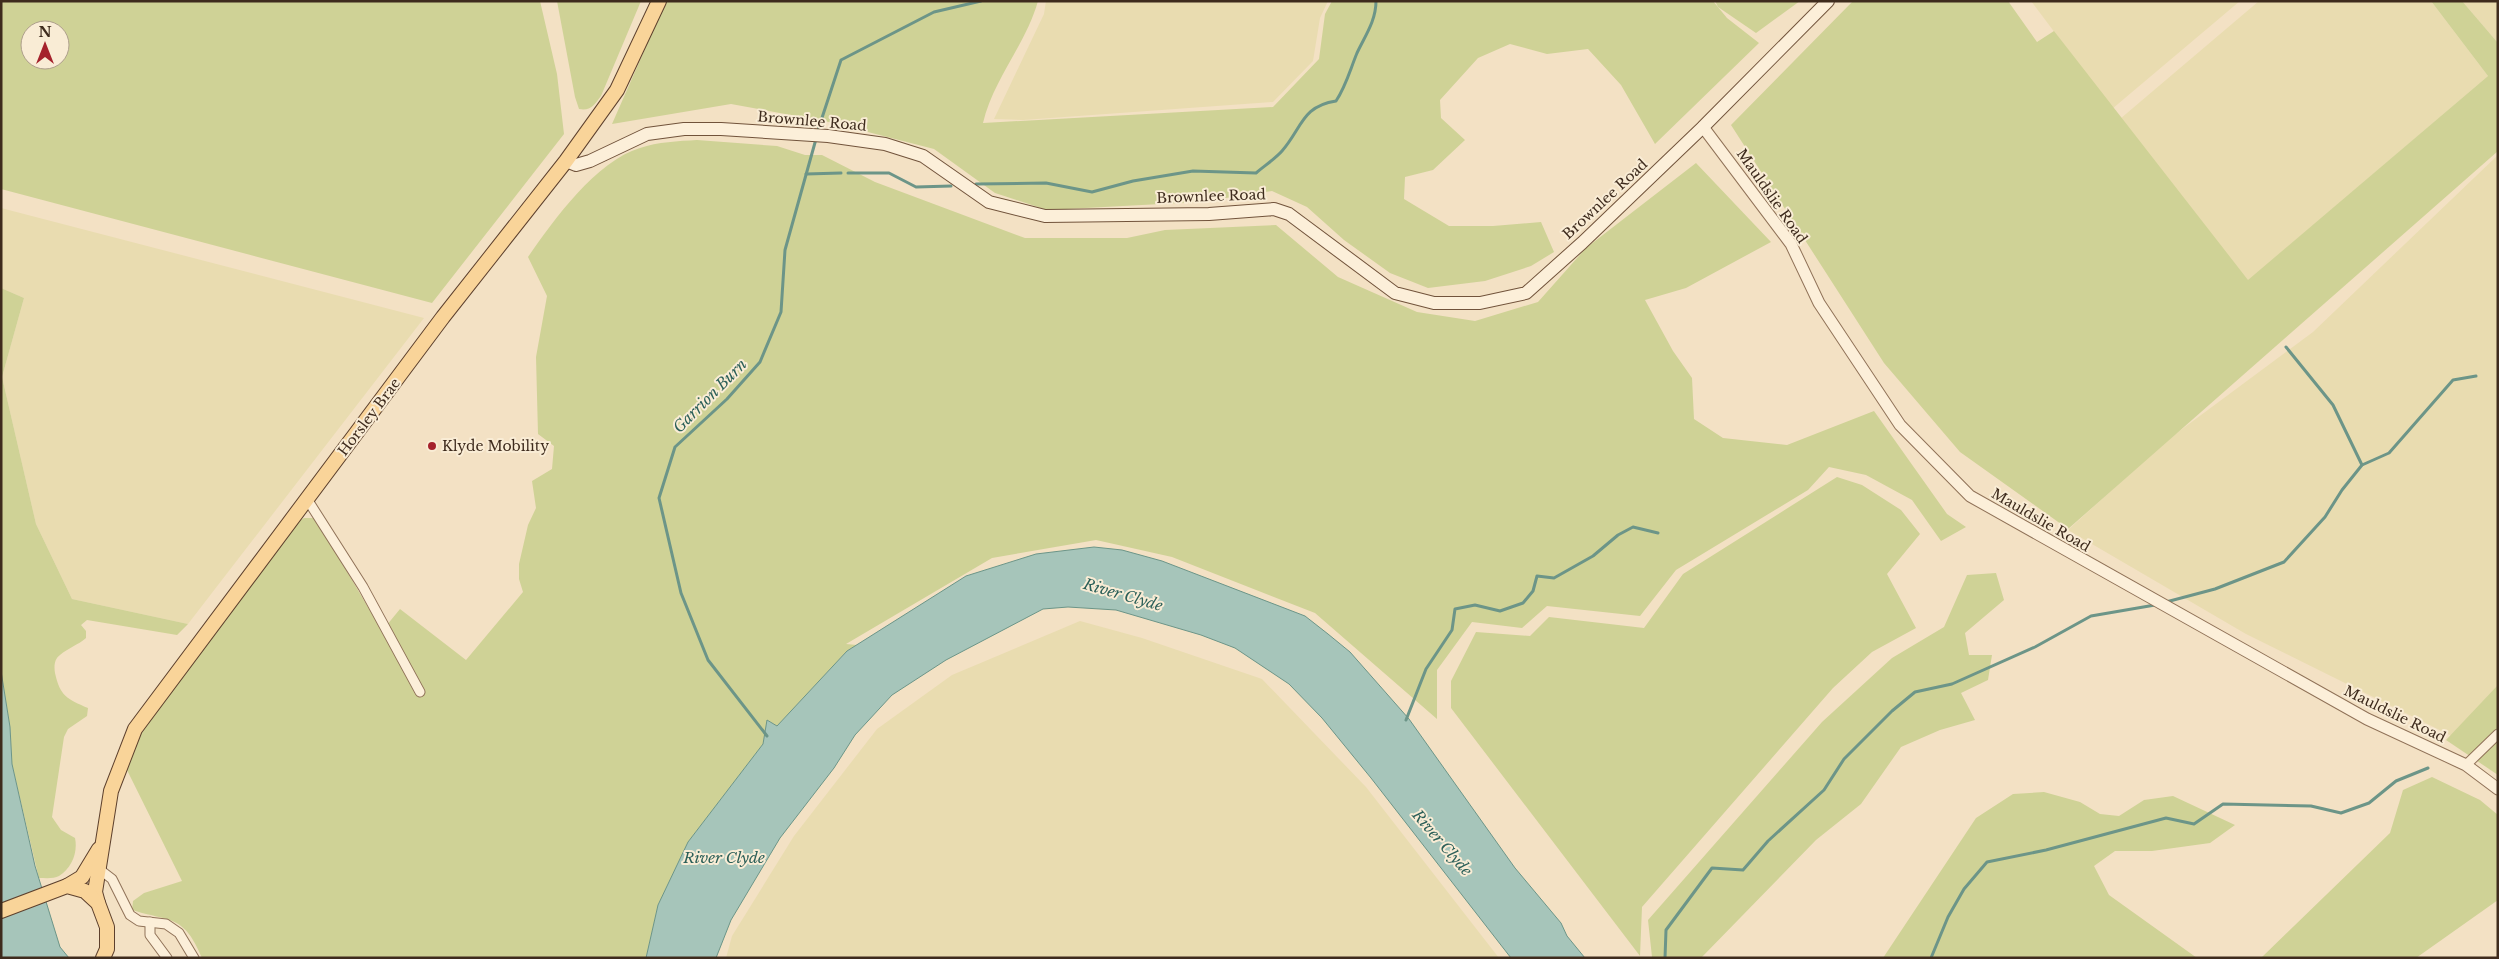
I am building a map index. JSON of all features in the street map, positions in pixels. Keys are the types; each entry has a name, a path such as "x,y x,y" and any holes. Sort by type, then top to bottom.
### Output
{"main road":[{"name":"Horsley Brae","path":"103,958 108,949 107,927 95,892 111,791 135,729 443,317 566,161 617,90 659,1"},
{"name":"Brownlee Road","path":"566,161 576,165 590,161 647,134 684,129 721,129 828,136 885,144 923,156 989,202 1045,216 1208,214 1274,209 1289,214 1395,293 1434,303 1480,303 1526,293 1582,243 1703,127 1828,1"},
{"name":"Horsley Brae","path":"1,910 65,887 82,877 103,841"},
{"path":"65,887 85,891 98,903"}],"street":[{"name":"Mauldslie Road","path":"1703,127 1790,244 1819,303 1900,425 1970,496 2367,719 2466,765 2498,790"},
{"path":"307,499 363,586 420,692"},
{"path":"2466,765 2498,734"},
{"path":"99,869 112,879 130,915 139,921 166,924 180,934 194,958"},
{"path":"150,922 150,934 167,958"}],"shaded area":[{"path":"1046,1 1328,1 1320,18 1313,61 1273,102 1023,120 994,119 1044,14"},
{"path":"2031,1 2240,1 2112,109"},
{"path":"2259,1 2431,1 2488,76 2248,281 2120,119"},
{"path":"2462,1 2498,1 2498,43"},
{"path":"2498,155 2498,759 2246,634 2068,530 2166,441 2313,332"},
{"path":"1,208 424,318 188,624 72,599 36,524 2,377 24,298 1,288"},
{"path":"1080,621 1142,638 1262,679 1366,787 1499,958 726,958 732,936 794,836 877,729 952,675"}],"green space":[{"path":"1,1 540,1 557,74 564,134 432,303 1,189"},
{"path":"557,1 641,1 601,96 594,105 587,109 579,109 575,97"},
{"path":"666,1 1038,1 1026,32 994,92 983,123 1273,107 1319,59 1325,14 1332,1 1713,1 1727,18 1759,43 1655,144 1621,85 1588,49 1547,54 1510,44 1478,58 1440,100 1441,118 1465,140 1433,170 1405,177 1404,199 1449,226 1493,226 1541,222 1554,252 1531,266 1485,281 1428,288 1390,273 1344,240 1307,207 1272,191 1199,202 1047,210 995,193 934,149 829,122 731,104 612,124"},
{"path":"1715,1 1800,1 1756,33 1718,7"},
{"path":"1853,1 2008,1 2037,42 2054,31 2248,280 2488,76 2431,1 2462,1 2498,43 2498,151 2068,529 1960,452 1884,363 1731,125"},
{"path":"697,140 777,146 805,155 822,155 875,182 1025,238 1127,238 1165,230 1276,225 1338,277 1417,312 1475,321 1538,302 1586,248 1696,163 1771,242 1686,288 1645,300 1673,351 1692,378 1694,419 1723,438 1787,445 1874,411 1947,514 1966,527 1941,541 1912,500 1866,475 1829,467 1808,490 1676,570 1640,616 1547,606 1522,628 1472,622 1437,670 1437,719 1315,613 1172,557 1096,540 992,558 846,644 857,645 847,651 777,726 767,720 763,744 688,842 658,905 646,958 202,958 189,934 182,927 166,919 132,910 133,901 144,893 182,881 126,768 128,757 143,729 293,525 304,518 314,518 319,524 382,631 400,609 466,660 523,592 519,579 519,564 528,525 536,508 532,481 552,469 554,446 538,434 536,357 547,296 528,257 563,210 607,165 624,155 647,146"},
{"path":"1,288 24,298 2,377 36,524 72,599 188,624 177,635 87,620 81,625 86,631 86,638 58,657 55,673 59,687 70,699 88,708 87,716 68,729 64,737 52,817 61,830 75,838 75,854 71,864 64,873 52,878 39,878 36,866 12,764 10,727 1,671"},
{"path":"1837,477 1862,485 1901,510 1920,534 1887,574 1916,628 1872,652 1833,688 1642,907 1640,956 1451,708 1451,681 1476,632 1530,636 1549,617 1644,628 1683,574"},
{"path":"1996,573 2004,600 1965,633 1969,655 1992,655 1988,680 1961,693 1975,720 1940,730 1901,747 1861,804 1816,840 1701,958 1652,957 1648,920 1822,722 1892,658 1944,627 1967,575"},
{"path":"2498,685 2498,775 2446,740"},
{"path":"2432,777 2480,800 2498,815 2498,900 2416,958 2261,958 2390,833 2403,790"},
{"path":"2044,792 2080,802 2100,814 2119,816 2144,800 2173,796 2235,825 2210,843 2152,851 2115,851 2094,866 2109,895 2197,958 1883,958 1976,818 2013,794"}],"water":[{"name":"River Clyde","path":"1094,547 1122,550 1162,561 1305,616 1350,652 1409,719 1515,868 1561,923 1567,936 1585,958 1511,958 1371,778 1322,718 1289,684 1235,648 1201,635 1116,610 1068,607 1043,609 946,660 892,695 855,735 834,768 780,838 731,920 716,958 646,958 658,905 688,842 763,744 767,720 777,726 847,651 966,576 1036,554"},
{"path":"1,671 10,727 12,764 35,866 60,947 69,958 1,958"}],"waterway":[{"name":"Garrion Burn","path":"817,133 841,60 934,12 981,1"},
{"path":"976,184 1046,183 1092,192 1133,181 1193,171 1256,173 1282,151 1309,113 1316,108 1336,101 1372,22 1376,1"},
{"name":"Garrion Burn","path":"767,736 708,660 681,593 659,498 675,447 727,399 760,362 781,312 785,250 816,139"},
{"path":"806,174 841,173"},
{"path":"848,173 889,173 916,187 951,186"},
{"path":"2286,347 2333,405 2362,465"},
{"path":"2166,602 2215,589 2284,562 2325,517 2342,490 2362,465 2389,453 2453,380 2476,376"},
{"path":"1406,720 1426,669 1452,630 1455,609 1475,605 1500,611 1523,603 1533,591 1537,576 1554,578 1593,556 1618,535 1633,527 1658,533"},
{"path":"1665,958 1666,930 1712,868 1743,870 1768,841 1824,790 1844,759 1892,711 1915,692 1952,684 2035,647 2091,616 2155,605"},
{"path":"1931,958 1948,917 1964,889 1987,862 2046,850 2166,818 2194,824 2223,804 2311,806 2341,813 2369,803 2396,781 2428,768"}],"place":[{"name":"Klyde Mobility","path":"432,446"}]}
